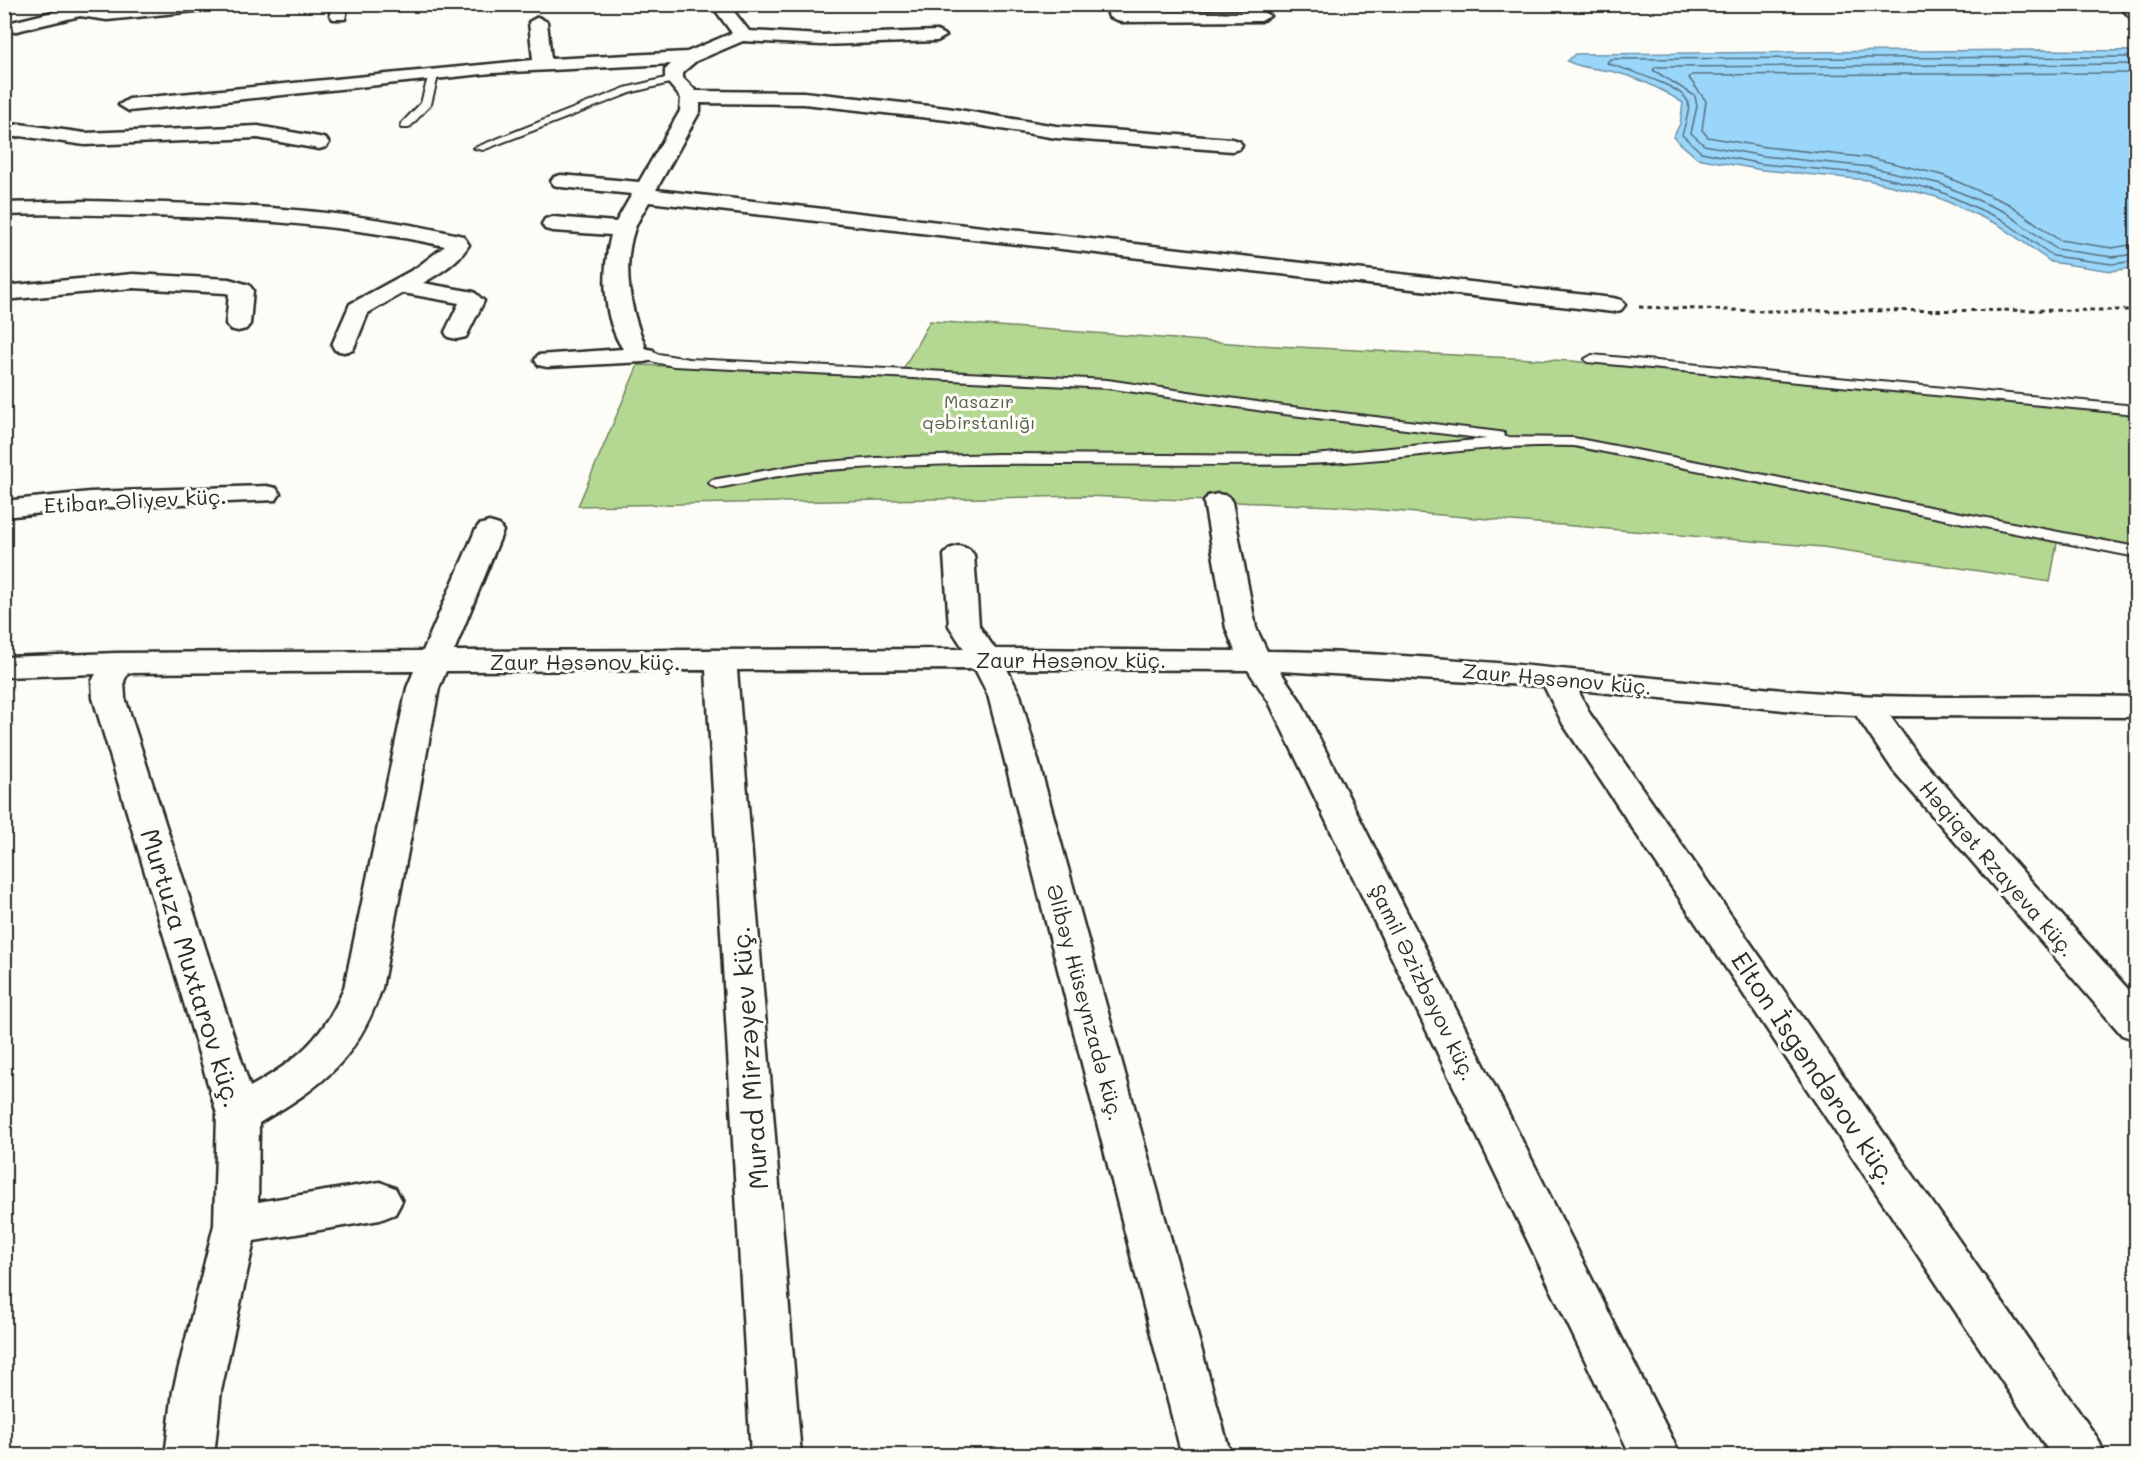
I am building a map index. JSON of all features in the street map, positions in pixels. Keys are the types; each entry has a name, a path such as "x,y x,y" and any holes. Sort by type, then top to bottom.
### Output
{"street":[{"path":"4,29 108,4"},
{"path":"79,12 107,15 215,4"},
{"path":"718,4 722,12 738,25 741,36"},
{"path":"1113,4 1117,15 1128,17 1261,16"},
{"path":"2126,4 2136,13"},
{"path":"537,22 542,64"},
{"path":"129,105 542,64 690,57 735,41 741,36 821,40 937,36"},
{"path":"690,57 674,70 675,80 691,97 804,98 947,114 1056,132 1232,145"},
{"path":"258,132 265,123 278,90"},
{"path":"547,360 638,350 617,284 623,229 690,111 691,97"},
{"path":"4,133 20,130 85,139 258,132 319,143"},
{"path":"561,181 1613,305"},
{"path":"4,209 64,207 258,212 302,216 455,241 458,245 442,260 402,286 358,309 344,345"},
{"path":"553,225 623,229"},
{"path":"4,293 133,281 229,286 241,290 238,324"},
{"path":"402,286 466,297 472,301 457,332"},
{"name":"Etibar Əliyev küç.","path":"4,509 90,500 266,494"},
{"name":"Şamil Əzizbəyov küç.","path":"1218,502 1240,628 1249,648 1260,661 1285,702 1657,1455"},
{"path":"238,1114 302,1076 329,1052 346,1028 363,988 417,709 433,661 489,531"},
{"name":"Əlibəy Hüseynzadə küç.","path":"959,555 964,626 986,658 1004,695 1208,1455"},
{"name":"Zaur Həsənov küç.","path":"4,667 117,663 986,658 1260,661 1437,667 1815,704 2136,707"},
{"name":"Murad Mirzəyev küç.","path":"721,661 776,1455"},
{"name":"Murtuza Muxtarov küç.","path":"117,663 108,681 109,698 238,1114 236,1225 197,1391 189,1455"},
{"name":"Elton İsgəndərov küç.","path":"1556,678 1575,716 2081,1455"},
{"name":"Həqiqət Rzayeva küç.","path":"1866,706 1905,762 2136,1024"},
{"path":"236,1225 380,1201"}],"lane":[{"path":"405,126 426,106 431,96 433,76"},
{"path":"479,148 628,90 675,80"},
{"path":"638,350 663,361 689,363 1107,384 1284,410 1483,433 1512,440"},
{"path":"1592,359 2136,410"},
{"path":"717,483 813,467 975,457 1305,460 1397,455 1512,440 1574,442 2136,552"}],"path":[{"path":"1613,305 1767,311 2032,307 2136,310"}],"green space":[{"name":"Masazır qəbirstanlığı","path":"930,321 1257,345 1571,361 2136,414 2136,546 2059,532 2050,582 1823,547 1334,506 1085,496 578,506 638,365 900,375"}],"water":[{"path":"2136,51 2136,267 2112,271 2051,262 1999,225 1937,197 1868,180 1762,170 1697,158 1673,137 1680,124 1683,103 1635,78 1567,61 1575,54"}]}
